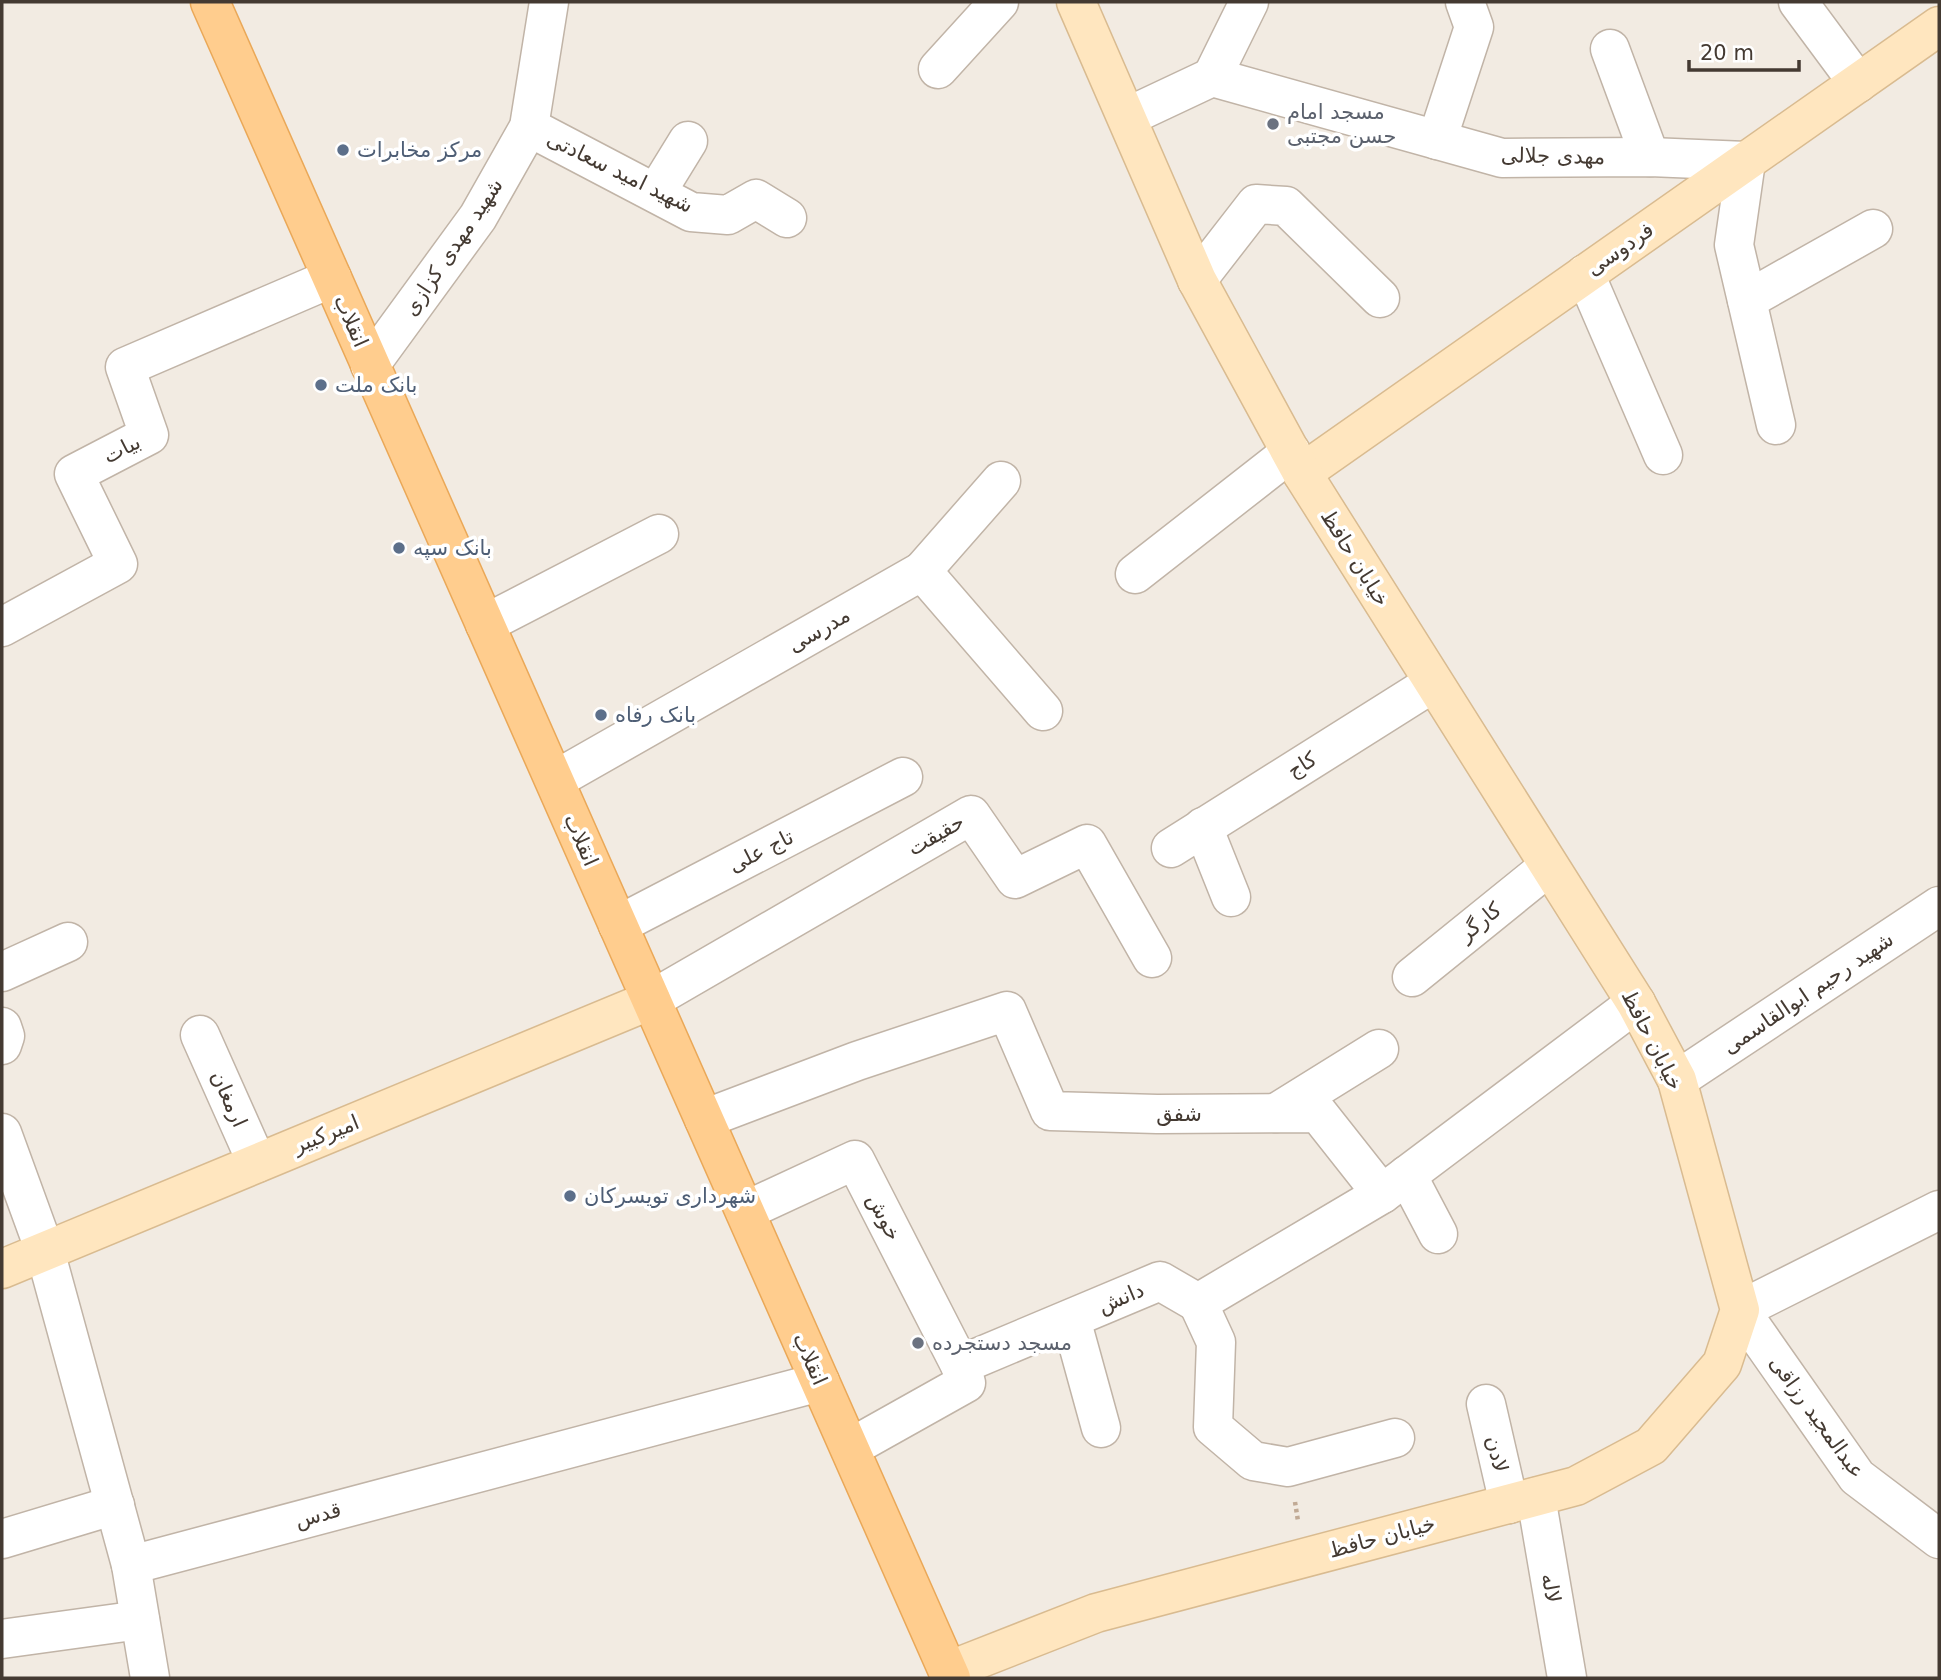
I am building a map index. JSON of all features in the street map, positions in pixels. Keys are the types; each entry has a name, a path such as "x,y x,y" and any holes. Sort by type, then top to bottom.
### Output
{"main road":[{"name":"انقلاب","path":"210,2 950,1675"},
{"name":"خیابان حافظ","path":"950,1675 1096,1613 1576,1486 1651,1446 1722,1364 1740,1310 1677,1080 1636,1003 1548,867 1296,462 1197,280 1076,2"},
{"name":"فردوسی","path":"1296,462 1585,274 1939,26"},
{"name":"امیرکبیر","path":"2,1269 651,1000"}],"street":[{"name":"شهید مهدی کزازی","path":"370,365 478,218 529,127 550,2"},
{"path":"938,69 999,2"},
{"path":"1126,117 1212,77 1249,2"},
{"path":"1437,141 1474,27 1465,2"},
{"path":"1798,2 1858,83"},
{"path":"1610,49 1650,157"},
{"name":"مهدی جلالی","path":"1212,77 1502,158 1650,157 1746,161"},
{"name":"شهید امید سعادتی","path":"529,127 691,212 728,215 756,199 787,218"},
{"path":"656,193 688,141"},
{"path":"1746,161 1734,245 1776,425"},
{"path":"1197,280 1256,204 1286,206 1380,298"},
{"path":"1747,300 1873,229"},
{"path":"1585,274 1663,455"},
{"name":"بیات","path":"2,627 118,564 74,474 149,435 125,367 332,278"},
{"path":"1135,575 1296,462"},
{"name":"مدرسی","path":"555,780 922,570 1001,481"},
{"path":"485,624 659,534"},
{"path":"922,570 1043,711"},
{"name":"کاج","path":"1171,848 1433,683"},
{"name":"تاج علی","path":"618,925 903,777"},
{"name":"حقیقت","path":"651,1000 971,815 1015,879 1087,844 1152,957"},
{"path":"1203,827 1231,897"},
{"name":"کارگر","path":"1412,977 1548,867"},
{"name":"شهید رحیم ابوالقاسمی","path":"1677,1080 1939,906"},
{"path":"2,972 68,942"},
{"path":"1395,1438 1288,1467 1253,1461 1213,1427 1216,1342 1198,1303 1394,1185 1636,1003"},
{"name":"شفق","path":"704,1119 857,1061 1007,1011 1050,1111 1157,1114 1318,1113 1394,1185"},
{"path":"2,1027 5,1036 2,1045"},
{"name":"ارمغان","path":"200,1035 257,1163"},
{"path":"1276,1113 1379,1049"},
{"path":"2,1133 45,1251 115,1505 131,1565 150,1678"},
{"name":"خوش","path":"745,1211 855,1160 963,1374"},
{"path":"1394,1185 1438,1234"},
{"path":"1740,1310 1939,1210"},
{"name":"دانش","path":"850,1448 963,1374 1071,1319 1160,1281 1198,1303"},
{"name":"عبدالمجید رزاقی","path":"1740,1310 1857,1477 1939,1539"},
{"path":"1071,1319 1101,1428"},
{"name":"قدس","path":"131,1565 820,1382"},
{"name":"لادن","path":"1486,1404 1522,1500"},
{"name":"لاله","path":"1522,1500 1567,1678"},
{"path":"2,1539 115,1505"},
{"path":"2,1639 140,1620"}],"path":[{"path":"1288,1467 1305,1558"}],"place":[{"name":"مسجد امام حسن مجتبی","path":"1273,124"},
{"name":"مرکز مخابرات","path":"343,150"},
{"name":"بانک ملت","path":"321,385"},
{"name":"بانک سپه","path":"399,548"},
{"name":"بانک رفاه","path":"601,715"},
{"name":"شهرداری تویسرکان","path":"570,1196"},
{"name":"مسجد دستجرده","path":"918,1343"}]}
